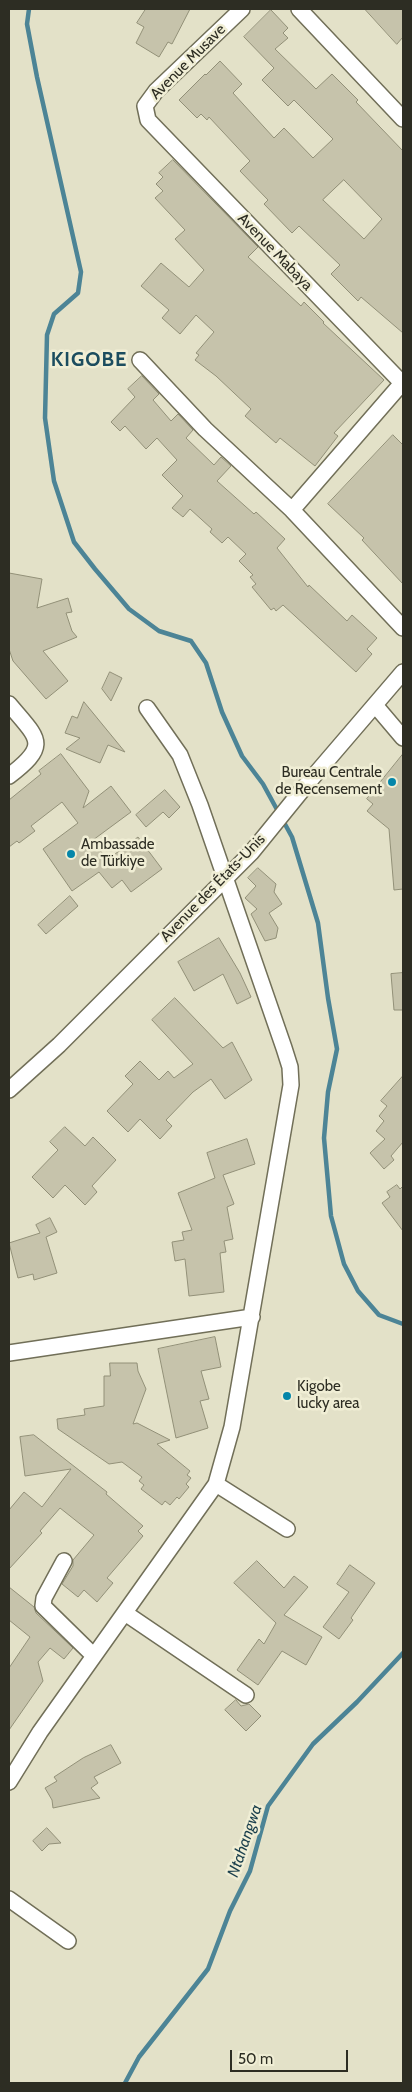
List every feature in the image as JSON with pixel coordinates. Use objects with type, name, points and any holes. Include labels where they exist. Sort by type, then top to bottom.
[{"type":"street","name":"Avenue Musave","points":[[148,120],[146,106],[156,91],[242,9]]},
{"type":"street","points":[[299,9],[403,119]]},
{"type":"street","name":"Avenue Mabaya","points":[[148,120],[403,383]]},
{"type":"street","points":[[140,360],[205,428],[292,510],[403,628]]},
{"type":"street","points":[[292,510],[403,383]]},
{"type":"street","name":"Avenue des États-Unis","points":[[9,1090],[59,1045],[251,852],[403,672]]},
{"type":"street","points":[[9,704],[35,736],[36,748],[31,757],[9,776]]},
{"type":"street","points":[[375,704],[403,738]]},
{"type":"street","points":[[9,1782],[40,1732],[216,1484],[232,1427],[291,1085],[290,1067],[180,755],[147,708]]},
{"type":"street","points":[[9,1353],[252,1317]]},
{"type":"street","points":[[216,1484],[287,1529]]},
{"type":"street","points":[[64,1561],[44,1598],[43,1606],[94,1656]]},
{"type":"street","points":[[125,1613],[246,1694]]},
{"type":"street","points":[[9,1899],[68,1941]]},
{"type":"building","points":[[146,9],[190,9],[172,44],[168,42],[159,57],[136,43],[144,27],[137,23]]},
{"type":"building","points":[[365,9],[403,9],[403,37],[397,44]]},
{"type":"building","points":[[271,10],[288,28],[283,33],[288,38],[275,49],[316,89],[332,74],[403,151],[403,333],[361,297],[358,301],[331,274],[340,265],[299,226],[292,233],[264,204],[268,200],[240,171],[250,161],[209,117],[207,120],[201,114],[197,118],[179,100],[220,61],[242,84],[233,93],[274,138],[284,128],[313,158],[333,139],[294,100],[288,106],[262,80],[274,68],[244,37]],"holes":[[[344,180],[382,219],[364,239],[323,200]]]},
{"type":"building","points":[[173,160],[258,247],[248,257],[301,306],[304,302],[323,323],[384,380],[334,433],[338,436],[315,466],[280,438],[276,443],[245,416],[251,409],[216,376],[195,360],[199,355],[196,353],[214,332],[196,315],[180,334],[162,318],[169,310],[141,286],[161,263],[189,287],[204,270],[175,239],[185,230],[155,198],[163,191],[156,184],[163,177],[159,173]]},
{"type":"building","points":[[142,376],[159,394],[153,400],[171,421],[178,414],[193,430],[186,438],[214,465],[221,457],[231,466],[217,481],[254,514],[256,512],[285,539],[277,548],[308,587],[309,585],[347,621],[352,615],[377,638],[367,649],[372,654],[356,672],[283,605],[276,611],[274,608],[271,610],[252,587],[256,584],[250,577],[253,575],[239,561],[246,554],[228,537],[222,543],[210,532],[212,529],[190,509],[183,517],[172,508],[183,496],[162,475],[177,460],[157,438],[146,449],[125,426],[120,431],[111,422],[135,397],[128,389]]},
{"type":"building","points":[[393,435],[403,445],[403,584],[362,540],[364,538],[328,504]]},
{"type":"building","points":[[9,573],[42,579],[37,608],[68,598],[72,612],[66,613],[72,631],[77,637],[43,651],[68,681],[46,699],[13,661],[9,649]]},
{"type":"building","points":[[110,672],[122,678],[111,701],[102,689]]},
{"type":"building","points":[[84,702],[125,752],[108,745],[100,763],[66,749],[80,738],[65,733],[72,716],[77,718]]},
{"type":"building","points":[[61,754],[89,791],[83,808],[111,786],[131,812],[93,840],[107,860],[138,837],[162,869],[131,892],[122,880],[112,888],[99,872],[72,891],[43,849],[78,823],[62,802],[31,826],[35,831],[19,843],[17,841],[9,847],[9,800],[41,774],[39,771]]},
{"type":"building","name":"Bureau Centrale de Recensement","points":[[403,754],[403,889],[394,890],[389,829],[367,811],[373,804],[367,799]]},
{"type":"building","points":[[165,790],[180,807],[169,818],[163,812],[146,827],[136,815]]},
{"type":"building","points":[[258,868],[276,884],[274,892],[282,904],[269,913],[278,928],[276,938],[265,941],[251,914],[257,909],[245,898],[256,886],[248,878]]},
{"type":"building","points":[[70,896],[78,906],[46,934],[38,925]]},
{"type":"building","points":[[219,938],[240,973],[251,997],[237,1004],[223,974],[194,991],[178,962]]},
{"type":"building","points":[[403,973],[403,1010],[394,1010],[391,974]]},
{"type":"building","points":[[175,998],[223,1048],[232,1042],[252,1080],[225,1099],[211,1079],[193,1092],[166,1120],[172,1126],[160,1139],[140,1119],[128,1132],[107,1111],[133,1084],[125,1076],[140,1061],[159,1080],[168,1071],[174,1078],[193,1064],[152,1020]]},
{"type":"building","points":[[403,1076],[403,1142],[391,1156],[394,1160],[384,1169],[370,1153],[385,1139],[376,1131],[384,1121],[379,1116],[387,1106],[381,1101]]},
{"type":"building","points":[[65,1127],[85,1146],[93,1137],[116,1160],[92,1186],[97,1192],[85,1205],[65,1185],[53,1198],[32,1177],[58,1150],[50,1142]]},
{"type":"building","points":[[247,1139],[255,1164],[223,1175],[234,1204],[227,1207],[233,1239],[224,1241],[226,1252],[220,1253],[224,1292],[189,1296],[185,1259],[175,1261],[172,1242],[184,1240],[182,1232],[192,1230],[178,1193],[215,1178],[207,1153]]},
{"type":"building","points":[[397,1185],[400,1189],[403,1186],[403,1231],[382,1203],[390,1197],[387,1192]]},
{"type":"building","points":[[50,1218],[57,1232],[46,1237],[57,1273],[34,1280],[33,1274],[18,1278],[9,1243],[40,1233],[36,1225]]},
{"type":"building","points":[[215,1337],[221,1367],[201,1371],[209,1399],[200,1401],[208,1428],[176,1438],[158,1349]]},
{"type":"building","points":[[110,1363],[137,1363],[138,1371],[146,1389],[133,1424],[137,1423],[170,1440],[157,1444],[190,1471],[187,1475],[191,1478],[186,1484],[189,1487],[179,1499],[177,1497],[170,1505],[165,1501],[162,1505],[141,1489],[144,1485],[139,1481],[142,1477],[122,1462],[109,1464],[58,1429],[57,1419],[85,1415],[84,1409],[104,1406],[104,1376],[110,1376]]},
{"type":"building","points":[[34,1435],[107,1492],[106,1494],[143,1526],[138,1531],[143,1536],[107,1578],[113,1583],[97,1602],[84,1590],[78,1597],[62,1584],[73,1566],[73,1560],[94,1535],[60,1508],[40,1531],[42,1533],[9,1569],[9,1510],[24,1492],[42,1507],[71,1469],[25,1476],[20,1437]]},
{"type":"building","points":[[257,1561],[284,1588],[294,1576],[308,1587],[284,1615],[322,1637],[306,1665],[282,1651],[258,1685],[237,1670],[259,1639],[264,1644],[276,1623],[234,1583]]},
{"type":"building","points":[[350,1565],[375,1583],[351,1618],[353,1620],[339,1639],[323,1627],[349,1592],[337,1584]]},
{"type":"building","points":[[9,1587],[34,1607],[36,1613],[73,1648],[64,1659],[50,1648],[38,1662],[43,1681],[9,1730],[9,1668],[30,1637],[9,1620]]},
{"type":"building","points":[[236,1700],[241,1706],[249,1704],[261,1716],[246,1731],[225,1710]]},
{"type":"building","points":[[111,1745],[121,1763],[94,1777],[98,1783],[91,1788],[100,1798],[53,1808],[52,1800],[45,1788],[57,1781],[54,1777],[83,1758]]},
{"type":"building","points":[[47,1828],[61,1843],[49,1844],[42,1851],[33,1841]]},
{"type":"waterway","points":[[29,9],[27,24],[37,77],[81,272],[78,293],[54,314],[47,335],[45,418],[54,481],[74,542],[95,569],[129,609],[159,631],[191,641],[206,663],[222,712],[242,756],[263,784],[292,837],[318,923],[337,1049],[328,1092],[324,1138],[331,1216],[344,1264],[358,1291],[379,1315],[403,1324]]},
{"type":"waterway","name":"Ntahangwa","points":[[125,2083],[139,2057],[208,1969],[230,1911],[250,1871],[268,1806],[313,1744],[357,1702],[403,1653]]},
{"type":"place","name":"Bureau Centrale de Recensement","points":[[392,782]]},
{"type":"place","name":"Ambassade de Türkiye","points":[[71,854]]},
{"type":"place","name":"Kigobe lucky area","points":[[287,1396]]},
{"type":"district","name":"KIGOBE","points":[[89,360]]}]
